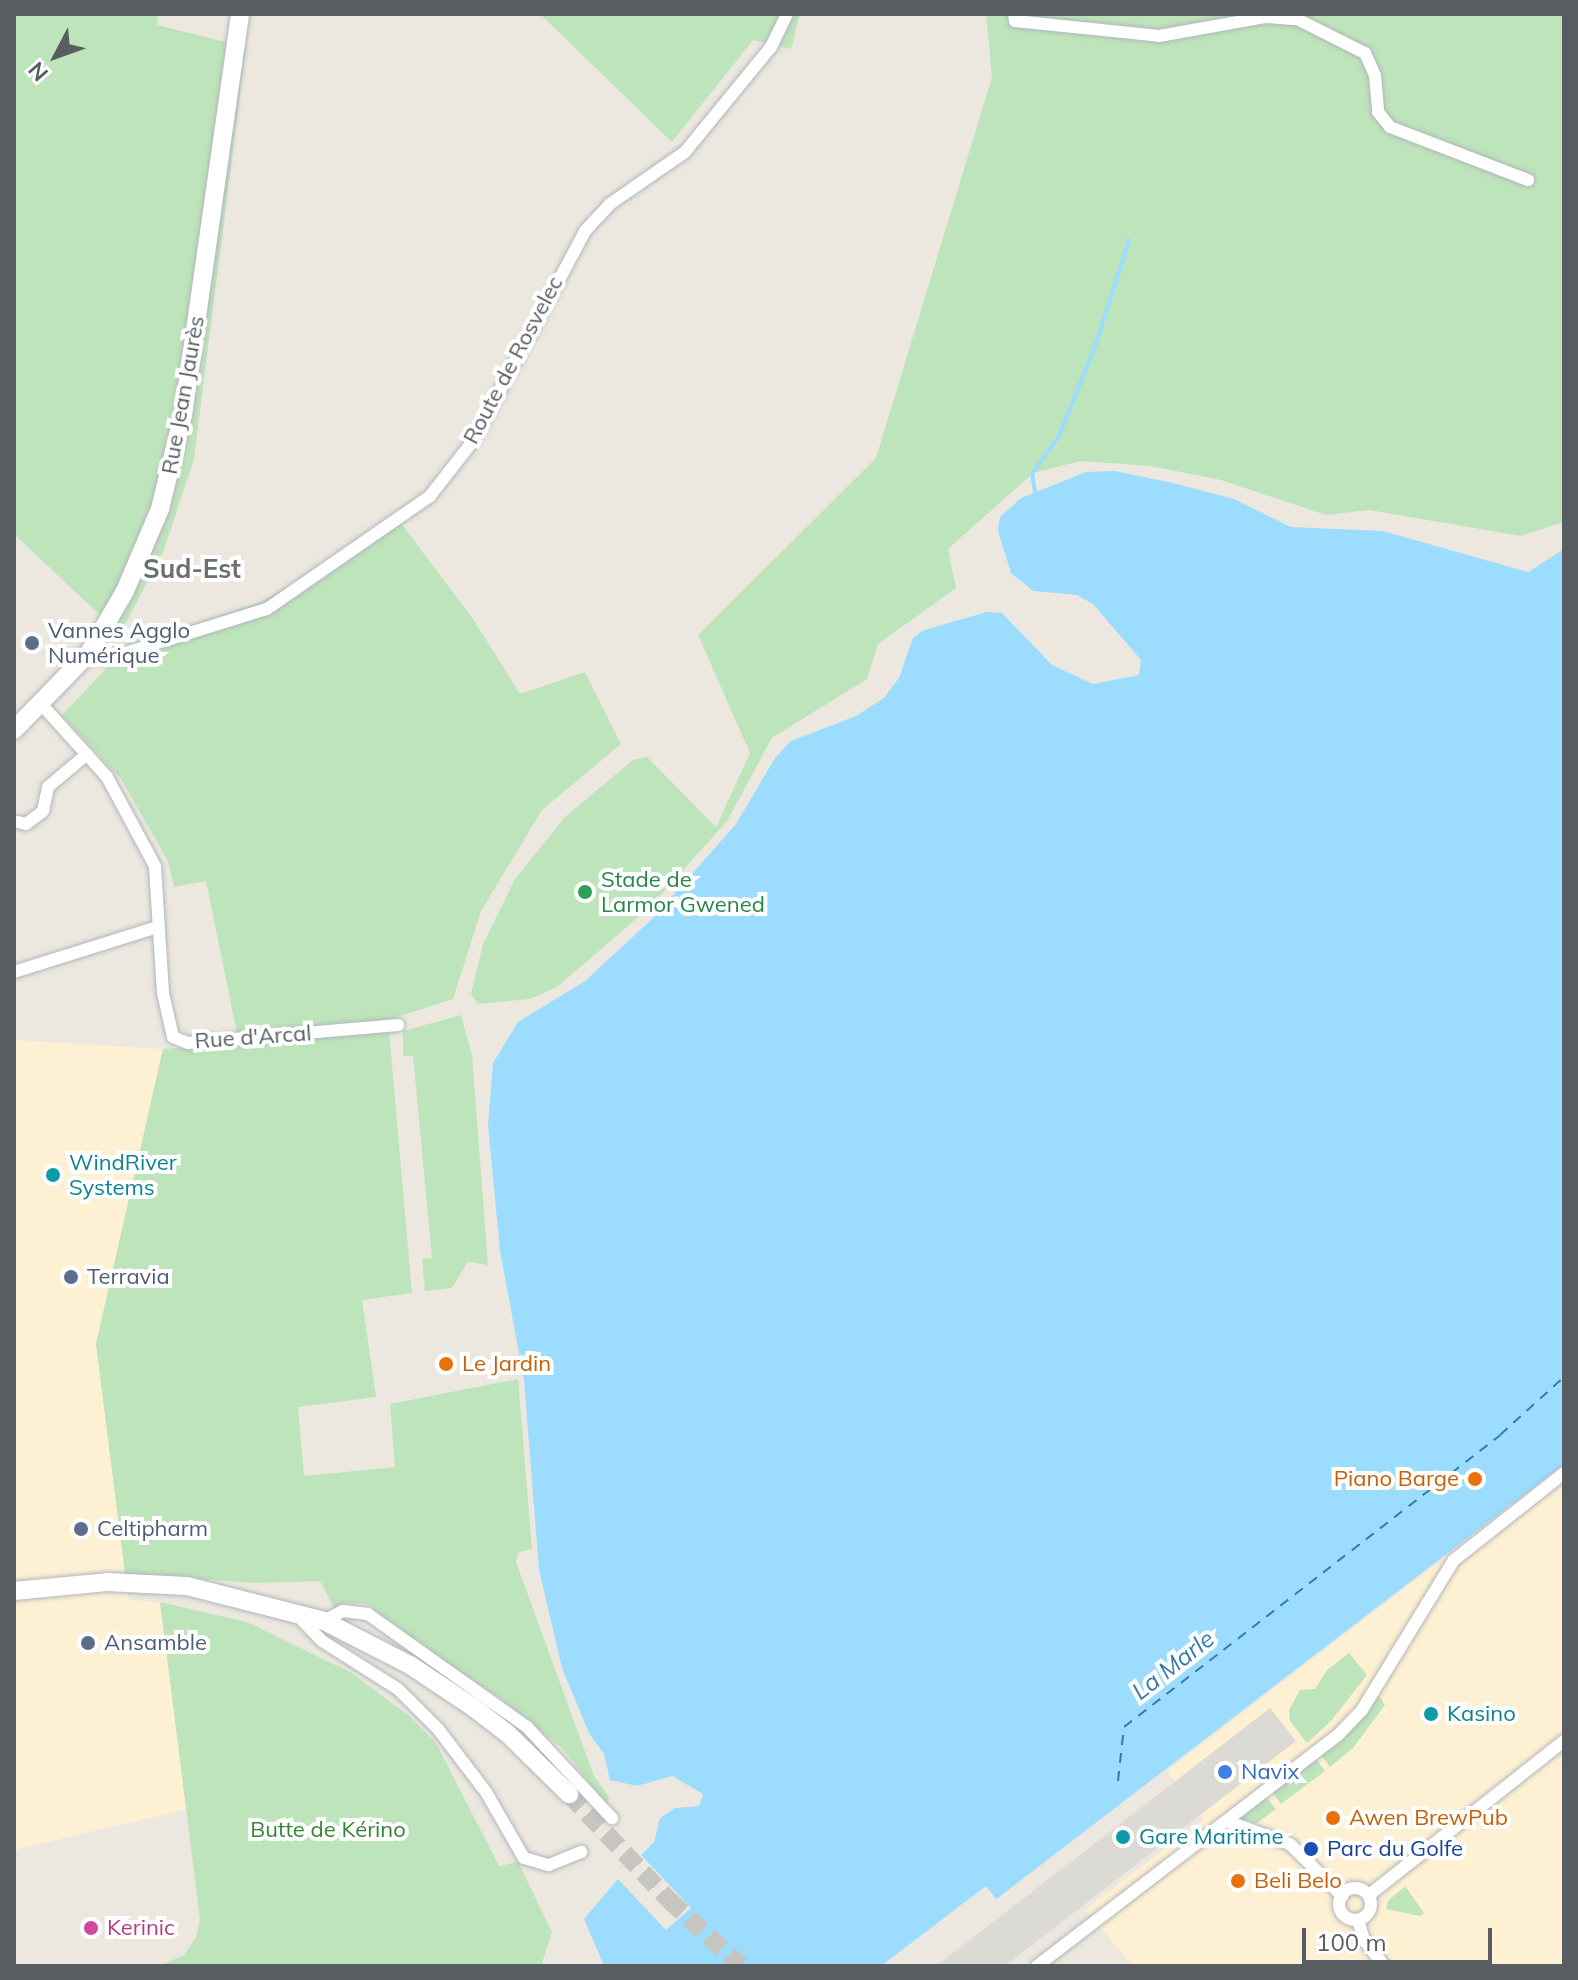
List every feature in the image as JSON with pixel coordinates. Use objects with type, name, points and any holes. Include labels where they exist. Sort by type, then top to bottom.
[{"type":"main road","name":"Rue Jean Jaurès","points":[[19,719],[42,705],[89,653],[143,553],[175,455],[240,14]]},
{"type":"main road","points":[[14,1591],[107,1582],[165,1584],[293,1611],[324,1621],[410,1665],[473,1707],[508,1734],[569,1794]]},
{"type":"street","name":"Route de Rosvelec","points":[[89,653],[106,659],[267,609],[430,496],[473,441],[585,231],[610,204],[685,152],[771,47],[787,14]]},
{"type":"street","points":[[1014,14],[1015,21],[1159,36],[1266,17],[1297,19],[1365,53],[1375,75],[1378,112],[1390,127],[1528,180]]},
{"type":"street","name":"Rue d'Arcal","points":[[42,705],[87,754],[118,795],[155,866],[166,1023],[181,1041],[398,1025]]},
{"type":"street","points":[[18,822],[26,824],[43,811],[48,787],[87,754]]},
{"type":"street","points":[[14,972],[158,927]]},
{"type":"street","points":[[1037,1966],[1320,1750],[1362,1710],[1434,1597],[1433,1587],[1477,1539],[1564,1473]]},
{"type":"street","points":[[324,1621],[354,1609],[368,1614],[527,1727],[612,1818]]},
{"type":"street","points":[[293,1611],[317,1638],[372,1670],[438,1729],[486,1792],[524,1858],[549,1865],[581,1852]]},
{"type":"street","points":[[1369,1895],[1564,1741]]},
{"type":"street","points":[[1226,1821],[1286,1841],[1342,1896],[1344,1915],[1358,1920]]},
{"type":"street","points":[[1342,1896],[1355,1888],[1369,1895]]},
{"type":"street","points":[[1358,1920],[1371,1907],[1369,1895]]},
{"type":"street","points":[[1358,1920],[1364,1940],[1384,1966]]},
{"type":"shaded area","points":[[14,1040],[163,1049],[96,1344],[129,1600],[160,1602],[188,1809],[14,1850]]},
{"type":"shaded area","points":[[1564,1466],[1564,1966],[1133,1966],[1085,1910],[1204,1819],[1167,1771]]},
{"type":"shaded area","points":[[1270,1708],[1296,1741],[1005,1966],[936,1966]]},
{"type":"green space","points":[[14,14],[158,14],[157,25],[246,47],[194,459],[164,550],[120,634],[14,534]]},
{"type":"green space","points":[[540,14],[800,14],[791,49],[753,40],[672,142]]},
{"type":"green space","points":[[986,14],[1564,14],[1564,522],[1521,536],[1369,510],[1326,515],[1221,480],[1150,466],[1081,461],[1033,473],[948,549],[956,588],[878,644],[867,679],[772,738],[727,821],[651,906],[557,987],[530,999],[478,1004],[471,994],[483,944],[515,879],[565,817],[633,760],[647,757],[716,827],[750,753],[698,635],[876,458],[992,77]]},
{"type":"green space","points":[[394,514],[473,619],[520,694],[585,672],[621,744],[542,810],[481,911],[453,999],[388,1020],[412,1293],[362,1300],[376,1397],[298,1407],[304,1476],[395,1467],[390,1404],[518,1379],[532,1549],[519,1552],[516,1562],[594,1776],[609,1797],[607,1805],[562,1748],[501,1699],[392,1627],[369,1604],[343,1603],[334,1608],[320,1581],[254,1583],[125,1574],[96,1344],[163,1049],[233,1045],[237,1033],[206,881],[174,887],[168,861],[121,779],[62,715],[129,645],[256,604],[309,576]]},
{"type":"green space","points":[[461,1015],[472,1055],[488,1265],[468,1262],[452,1288],[425,1291],[422,1259],[432,1258],[413,1056],[403,1056],[403,1031]]},
{"type":"green space","name":"Butte de Kérino","points":[[160,1602],[247,1622],[350,1672],[408,1715],[436,1743],[499,1866],[518,1862],[552,1932],[541,1966],[159,1966],[184,1955],[196,1937],[200,1919]]},
{"type":"green space","points":[[1349,1653],[1367,1675],[1331,1721],[1307,1743],[1290,1721],[1289,1710],[1300,1690],[1315,1689],[1327,1670]]},
{"type":"green space","points":[[1378,1695],[1385,1705],[1353,1748],[1330,1767],[1321,1755],[1339,1742]]},
{"type":"green space","points":[[1315,1758],[1325,1771],[1281,1804],[1271,1791]]},
{"type":"green space","points":[[1266,1797],[1276,1809],[1257,1823],[1237,1818]]},
{"type":"green space","points":[[1405,1886],[1424,1913],[1420,1916],[1386,1909],[1388,1901]]},
{"type":"water","name":"La Marle","points":[[1115,471],[1173,483],[1234,499],[1291,527],[1383,531],[1528,572],[1564,549],[1564,1464],[909,1966],[604,1966],[584,1919],[618,1879],[666,1930],[691,1908],[641,1855],[654,1842],[660,1818],[675,1808],[699,1806],[703,1794],[672,1776],[637,1786],[610,1780],[604,1754],[589,1733],[562,1668],[539,1570],[524,1380],[500,1251],[488,1125],[493,1063],[518,1022],[585,981],[651,920],[736,824],[775,758],[791,741],[856,716],[884,698],[899,678],[913,638],[924,630],[987,612],[1002,613],[1052,665],[1093,684],[1139,675],[1141,660],[1093,604],[1077,595],[1033,591],[1011,573],[998,531],[1000,517],[1021,498],[1086,472]]},
{"type":"pier","points":[[986,1886],[1000,1904],[916,1966],[881,1966]]},
{"type":"waterway","points":[[1035,492],[1032,474],[1059,436],[1096,344],[1129,240]]},
{"type":"ferry route","points":[[1118,1781],[1124,1727],[1500,1435],[1564,1377]]},
{"type":"tunnel","points":[[569,1794],[669,1900],[741,1966]]},
{"type":"place","name":"Vannes Agglo Numérique","points":[[32,643]]},
{"type":"place","name":"Stade de Larmor Gwened","points":[[585,892]]},
{"type":"place","name":"WindRiver Systems","points":[[53,1175]]},
{"type":"place","name":"Terravia","points":[[71,1277]]},
{"type":"place","name":"Le Jardin","points":[[446,1364]]},
{"type":"place","name":"Piano Barge","points":[[1475,1479]]},
{"type":"place","name":"Celtipharm","points":[[81,1529]]},
{"type":"place","name":"Ansamble","points":[[88,1643]]},
{"type":"place","name":"Kasino","points":[[1431,1714]]},
{"type":"place","name":"Navix","points":[[1225,1772]]},
{"type":"place","name":"Awen BrewPub","points":[[1333,1818]]},
{"type":"place","name":"Gare Maritime","points":[[1123,1837]]},
{"type":"place","name":"Parc du Golfe","points":[[1311,1849]]},
{"type":"place","name":"Beli Belo","points":[[1238,1881]]},
{"type":"place","name":"Kerinic","points":[[91,1928]]},
{"type":"district","name":"Sud-Est","points":[[192,569]]}]
